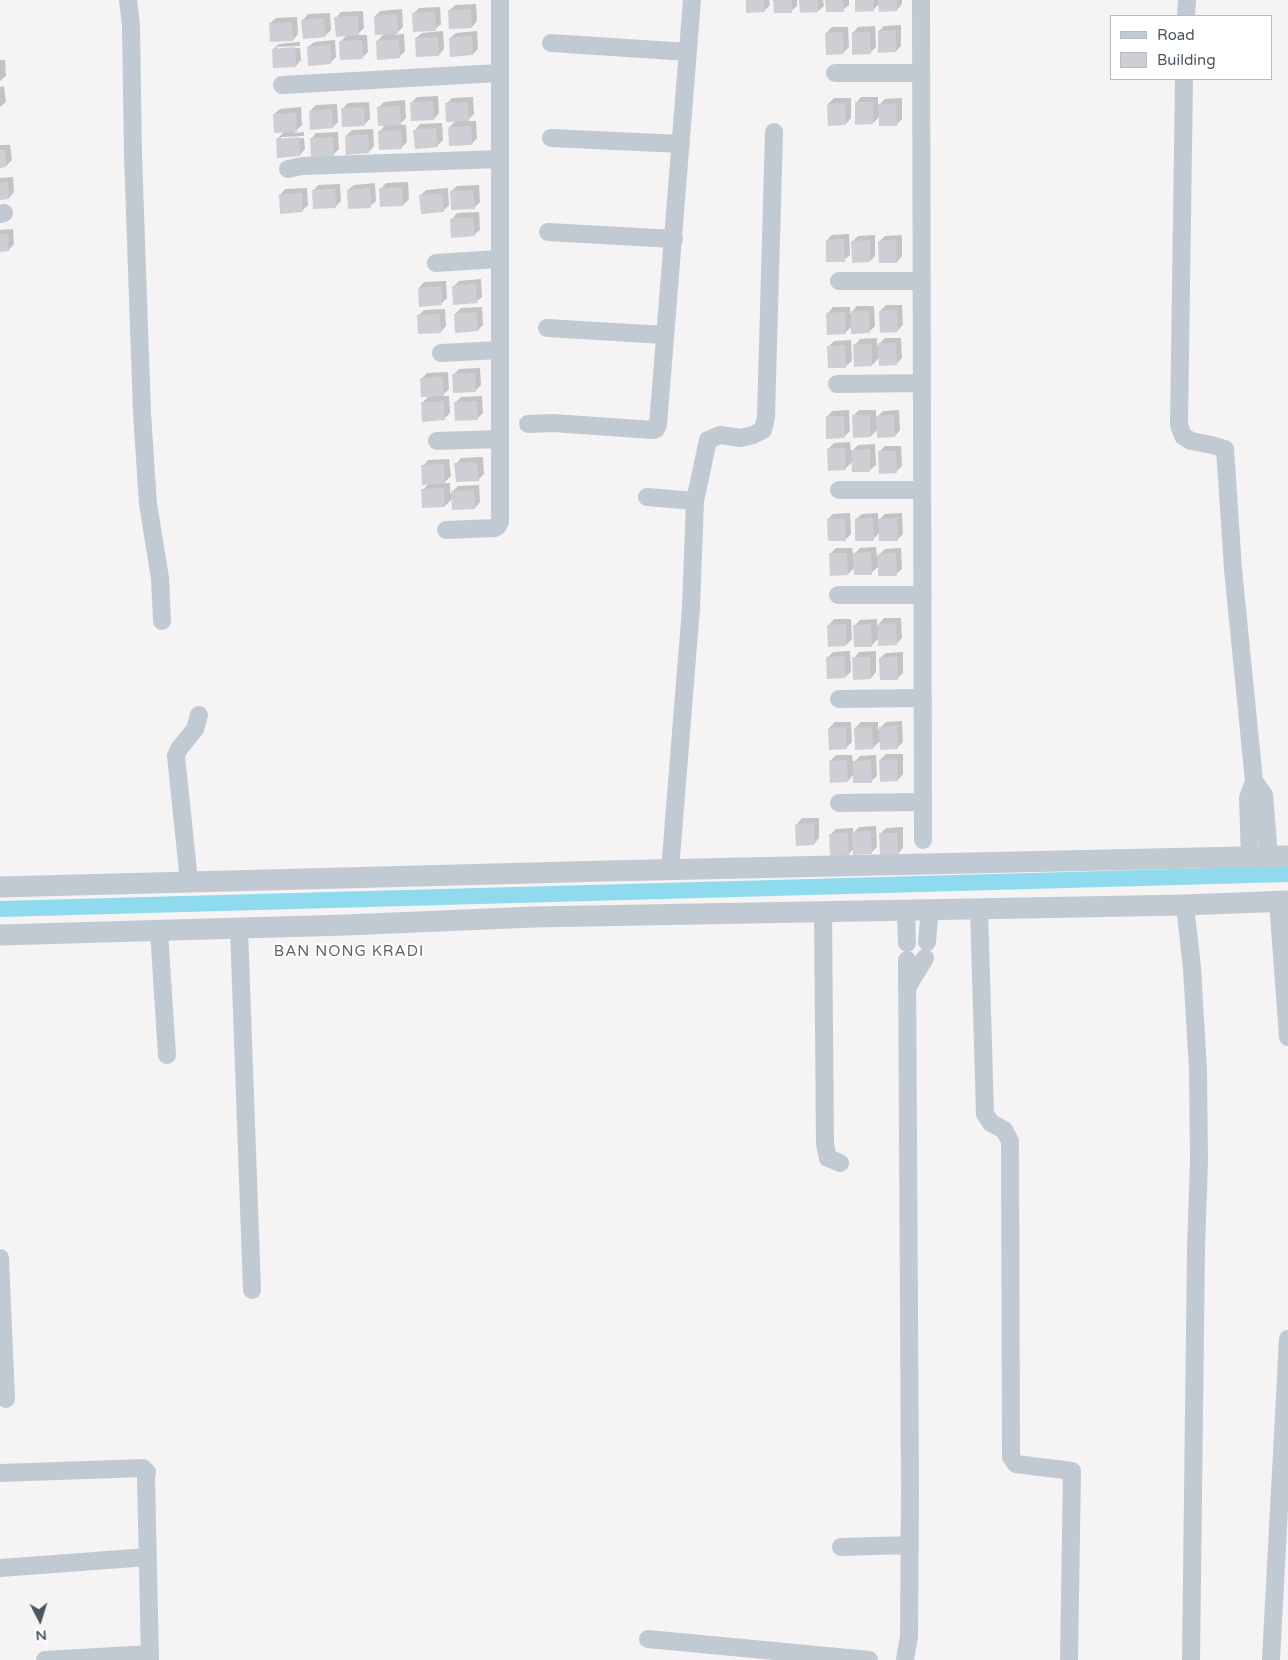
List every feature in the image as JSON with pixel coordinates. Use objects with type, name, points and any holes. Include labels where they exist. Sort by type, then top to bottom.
[{"type":"street","points":[[128,0],[131,25],[133,155],[142,413],[148,504],[160,578],[162,621]]},
{"type":"street","points":[[446,530],[498,526],[500,0]]},
{"type":"street","points":[[528,424],[652,430],[656,429],[658,425],[692,0]]},
{"type":"street","points":[[921,0],[923,840]]},
{"type":"street","points":[[1186,15],[1187,0]]},
{"type":"street","points":[[551,43],[688,52]]},
{"type":"street","points":[[834,73],[922,72]]},
{"type":"street","points":[[282,85],[499,74]]},
{"type":"street","points":[[0,887],[190,881],[1269,857],[1264,796],[1254,781],[1233,569],[1225,450],[1212,445],[1191,441],[1183,436],[1180,425],[1184,80]]},
{"type":"street","points":[[670,870],[691,608],[696,501],[708,440],[720,435],[742,438],[753,435],[763,430],[766,417],[774,132]]},
{"type":"street","points":[[551,138],[681,144]]},
{"type":"street","points":[[288,169],[302,166],[499,159]]},
{"type":"street","points":[[548,232],[674,239]]},
{"type":"street","points":[[436,264],[498,259]]},
{"type":"street","points":[[839,281],[922,281]]},
{"type":"street","points":[[547,328],[666,335]]},
{"type":"street","points":[[442,352],[499,350]]},
{"type":"street","points":[[837,384],[922,383]]},
{"type":"street","points":[[437,441],[499,439]]},
{"type":"street","points":[[839,490],[922,490]]},
{"type":"street","points":[[647,497],[696,501]]},
{"type":"street","points":[[838,595],[922,595]]},
{"type":"street","points":[[839,699],[923,698]]},
{"type":"street","points":[[190,881],[176,756],[195,728],[199,715]]},
{"type":"street","points":[[839,803],[922,802]]},
{"type":"street","points":[[0,935],[239,929],[534,917],[1185,905],[1283,901],[1288,1037]]},
{"type":"street","points":[[1185,905],[1192,968],[1197,1061],[1199,1161],[1196,1249],[1191,1660]]},
{"type":"street","points":[[980,908],[985,1114],[991,1123],[1004,1130],[1010,1141],[1010,1457],[1016,1464],[1072,1471],[1069,1660]]},
{"type":"street","points":[[908,986],[926,950],[930,909]]},
{"type":"street","points":[[906,910],[907,943]]},
{"type":"street","points":[[823,911],[825,1144],[828,1158],[840,1163]]},
{"type":"street","points":[[239,929],[252,1290]]},
{"type":"street","points":[[159,931],[167,1055]]},
{"type":"street","points":[[905,1660],[909,1636],[910,1545],[907,960]]},
{"type":"street","points":[[0,1258],[6,1399]]},
{"type":"street","points":[[1271,1660],[1288,1340]]},
{"type":"street","points":[[0,1473],[145,1469],[147,1472],[150,1657],[45,1660]]},
{"type":"street","points":[[841,1547],[910,1545]]},
{"type":"street","points":[[0,1568],[148,1557]]},
{"type":"street","points":[[648,1639],[869,1660]]},
{"type":"building","points":[[746,0],[764,0],[765,12],[746,13]]},
{"type":"building","points":[[773,0],[792,0],[792,13],[774,13]]},
{"type":"building","points":[[799,0],[818,0],[818,12],[800,13]]},
{"type":"building","points":[[825,0],[843,0],[844,12],[826,12]]},
{"type":"building","points":[[855,0],[873,0],[874,11],[855,12]]},
{"type":"building","points":[[878,0],[897,0],[897,11],[879,12]]},
{"type":"building","points":[[471,9],[472,28],[449,29],[448,10]]},
{"type":"building","points":[[435,12],[436,31],[413,32],[412,13]]},
{"type":"building","points":[[397,14],[398,34],[375,35],[374,16]]},
{"type":"building","points":[[358,16],[359,35],[336,37],[334,17]]},
{"type":"building","points":[[324,18],[326,37],[303,39],[301,20]]},
{"type":"building","points":[[292,22],[293,41],[270,42],[269,23]]},
{"type":"building","points":[[896,30],[896,52],[878,53],[878,31]]},
{"type":"building","points":[[843,32],[844,54],[826,55],[825,33]]},
{"type":"building","points":[[852,32],[870,32],[871,54],[852,55]]},
{"type":"building","points":[[472,36],[473,55],[450,57],[449,38]]},
{"type":"building","points":[[438,37],[439,56],[416,57],[415,38]]},
{"type":"building","points":[[399,39],[400,58],[377,60],[376,41]]},
{"type":"building","points":[[362,40],[363,59],[340,60],[339,41]]},
{"type":"building","points":[[330,45],[331,64],[308,66],[307,47]]},
{"type":"building","points":[[295,47],[296,67],[273,68],[272,49]]},
{"type":"building","points":[[433,101],[434,120],[411,121],[410,102]]},
{"type":"building","points":[[468,102],[469,121],[446,122],[445,103]]},
{"type":"building","points":[[855,102],[873,102],[873,124],[855,125]]},
{"type":"building","points":[[845,103],[846,125],[828,126],[827,104]]},
{"type":"building","points":[[896,103],[897,126],[879,126],[878,104]]},
{"type":"building","points":[[400,106],[401,125],[378,126],[377,107]]},
{"type":"building","points":[[364,107],[365,126],[342,127],[341,108]]},
{"type":"building","points":[[332,109],[333,128],[310,130],[309,111]]},
{"type":"building","points":[[296,113],[297,132],[274,133],[273,114]]},
{"type":"building","points":[[471,126],[472,145],[449,146],[448,127]]},
{"type":"building","points":[[436,128],[438,147],[415,149],[413,130]]},
{"type":"building","points":[[401,130],[402,149],[379,150],[378,131]]},
{"type":"building","points":[[368,134],[369,153],[346,155],[345,136]]},
{"type":"building","points":[[299,137],[300,156],[277,158],[276,139]]},
{"type":"building","points":[[333,137],[334,156],[311,157],[310,138]]},
{"type":"building","points":[[0,150],[5,150],[6,167],[0,168]]},
{"type":"building","points":[[8,182],[9,199],[0,200],[0,183]]},
{"type":"building","points":[[402,187],[403,206],[380,207],[379,188]]},
{"type":"building","points":[[370,188],[371,208],[348,209],[347,190]]},
{"type":"building","points":[[335,189],[336,208],[313,209],[312,190]]},
{"type":"building","points":[[473,190],[475,209],[451,210],[450,191]]},
{"type":"building","points":[[302,193],[303,212],[280,214],[279,194]]},
{"type":"building","points":[[442,193],[444,212],[421,214],[419,195]]},
{"type":"building","points":[[473,217],[475,236],[451,238],[450,219]]},
{"type":"building","points":[[0,234],[8,234],[9,251],[0,252]]},
{"type":"building","points":[[844,239],[845,262],[826,262],[826,240]]},
{"type":"building","points":[[870,240],[870,262],[852,263],[851,241]]},
{"type":"building","points":[[896,240],[897,263],[879,263],[878,241]]},
{"type":"building","points":[[476,284],[477,303],[453,305],[452,286]]},
{"type":"building","points":[[441,286],[442,305],[419,307],[418,288]]},
{"type":"building","points":[[897,310],[898,332],[880,333],[879,311]]},
{"type":"building","points":[[851,311],[869,311],[870,333],[851,334]]},
{"type":"building","points":[[477,312],[478,331],[455,333],[454,314]]},
{"type":"building","points":[[845,312],[846,334],[827,335],[826,313]]},
{"type":"building","points":[[440,314],[441,333],[418,334],[417,315]]},
{"type":"building","points":[[878,343],[896,343],[897,365],[879,366]]},
{"type":"building","points":[[853,344],[872,344],[872,366],[854,367]]},
{"type":"building","points":[[845,345],[846,368],[828,368],[827,346]]},
{"type":"building","points":[[475,373],[476,392],[453,393],[452,374]]},
{"type":"building","points":[[443,377],[444,396],[421,397],[420,378]]},
{"type":"building","points":[[444,401],[445,420],[422,422],[421,402]]},
{"type":"building","points":[[477,401],[478,420],[455,421],[454,402]]},
{"type":"building","points":[[852,415],[870,415],[871,437],[853,438]]},
{"type":"building","points":[[894,415],[895,437],[877,438],[876,416]]},
{"type":"building","points":[[826,416],[844,416],[845,438],[826,439]]},
{"type":"building","points":[[827,448],[845,448],[846,470],[828,471]]},
{"type":"building","points":[[870,449],[870,472],[852,472],[851,450]]},
{"type":"building","points":[[878,451],[896,451],[897,473],[879,474]]},
{"type":"building","points":[[477,462],[479,481],[456,482],[454,463]]},
{"type":"building","points":[[444,464],[445,483],[422,485],[421,465]]},
{"type":"building","points":[[444,488],[445,507],[422,508],[421,489]]},
{"type":"building","points":[[474,490],[475,509],[452,510],[451,491]]},
{"type":"building","points":[[845,518],[846,541],[828,541],[827,519]]},
{"type":"building","points":[[873,518],[874,541],[855,541],[855,519]]},
{"type":"building","points":[[897,518],[898,541],[879,541],[878,519]]},
{"type":"building","points":[[871,552],[872,575],[854,575],[853,553]]},
{"type":"building","points":[[829,553],[847,553],[848,575],[830,576]]},
{"type":"building","points":[[896,553],[897,576],[878,576],[878,554]]},
{"type":"building","points":[[896,623],[897,645],[878,646],[878,624]]},
{"type":"building","points":[[846,624],[846,646],[828,647],[827,625]]},
{"type":"building","points":[[871,624],[872,647],[854,647],[853,625]]},
{"type":"building","points":[[845,656],[845,678],[827,679],[826,657]]},
{"type":"building","points":[[852,657],[870,657],[871,679],[853,680]]},
{"type":"building","points":[[897,657],[898,680],[880,680],[879,658]]},
{"type":"building","points":[[897,726],[898,749],[880,750],[879,727]]},
{"type":"building","points":[[846,727],[847,749],[829,750],[828,728]]},
{"type":"building","points":[[872,727],[873,749],[855,750],[854,728]]},
{"type":"building","points":[[897,759],[898,781],[880,782],[879,760]]},
{"type":"building","points":[[847,760],[848,782],[830,783],[829,761]]},
{"type":"building","points":[[871,760],[872,783],[853,783],[853,761]]},
{"type":"building","points":[[814,823],[814,845],[796,846],[795,824]]},
{"type":"building","points":[[871,831],[872,854],[853,855],[852,832]]},
{"type":"building","points":[[848,833],[849,856],[830,856],[829,834]]},
{"type":"building","points":[[879,833],[897,833],[898,855],[880,856]]},
{"type":"waterway","points":[[0,909],[1288,874]]},
{"type":"district","name":"BAN NONG KRADI","points":[[349,952]]}]
